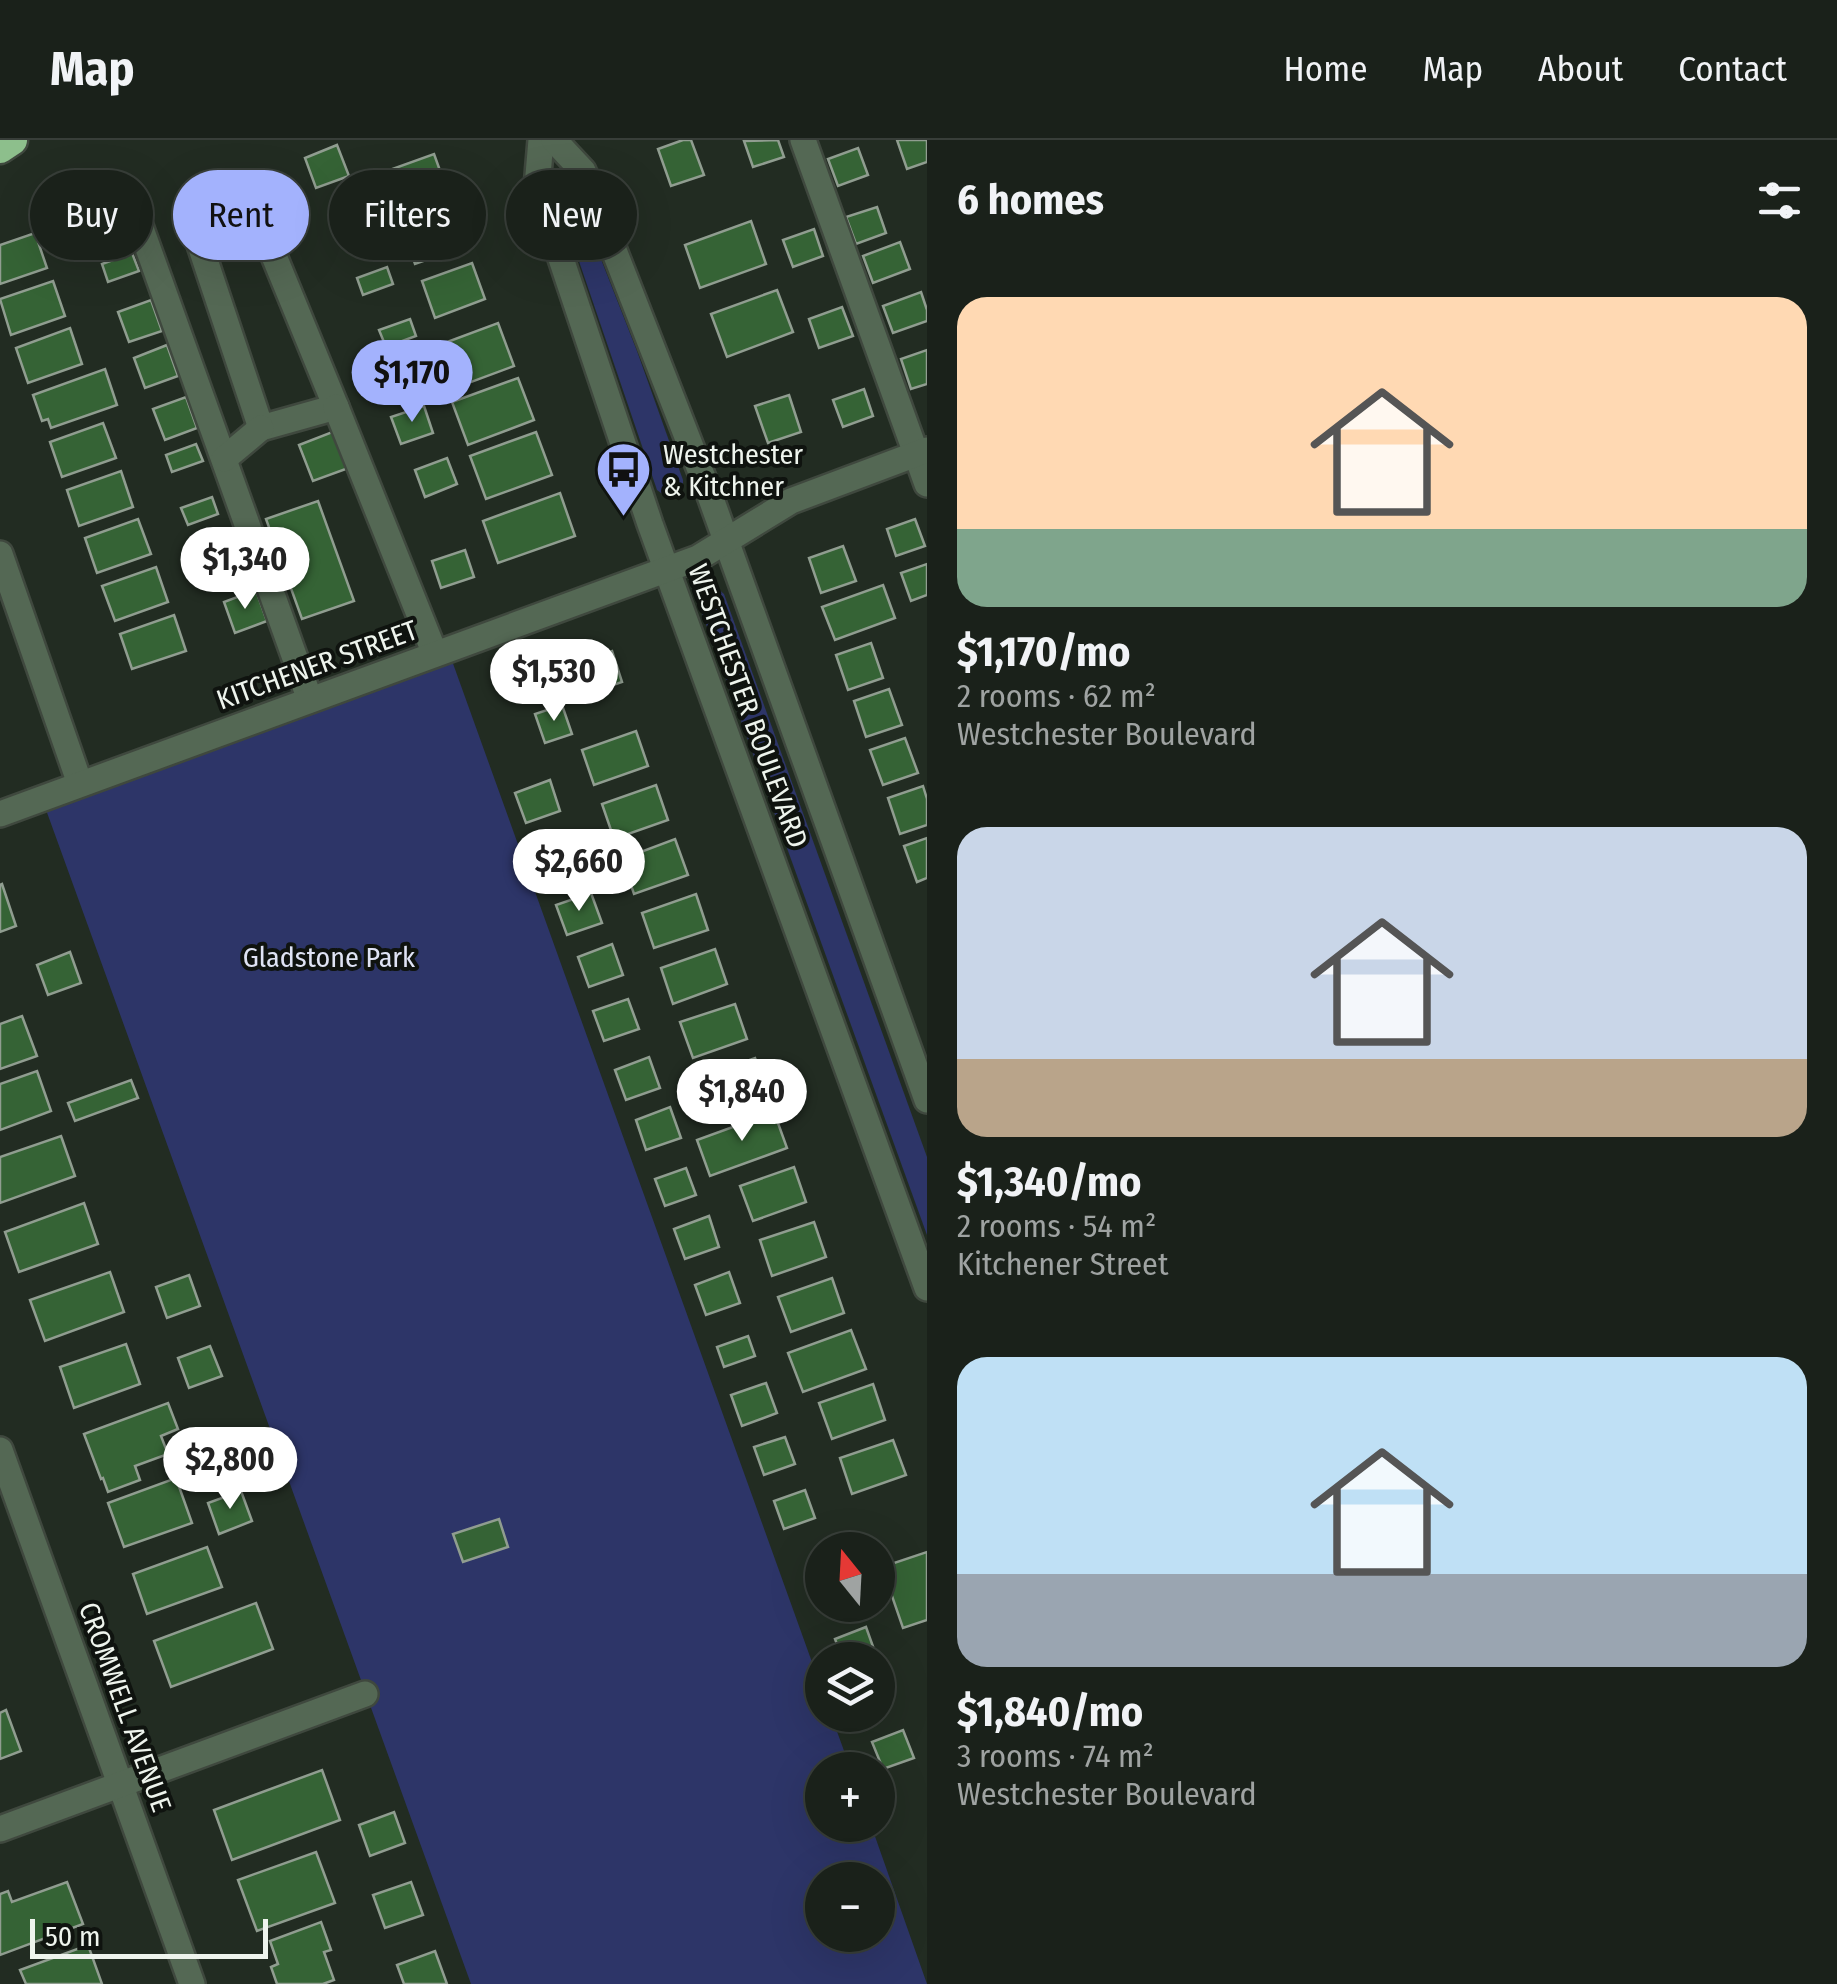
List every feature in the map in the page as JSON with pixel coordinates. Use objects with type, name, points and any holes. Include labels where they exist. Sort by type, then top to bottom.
[{"type":"highway","points":[[0,148],[12,140]]},
{"type":"street","name":"WESTCHESTER BOULEVARD","points":[[542,140],[537,187],[667,570],[927,1288]]},
{"type":"street","name":"WESTCHESTER BOULEVARD","points":[[554,140],[583,171],[726,541],[927,1100]]},
{"type":"street","points":[[804,140],[922,452],[927,484]]},
{"type":"street","points":[[262,428],[196,232],[201,224],[245,212],[254,212],[258,217],[436,654]]},
{"type":"street","points":[[152,260],[310,700]]},
{"type":"street","points":[[224,459],[262,428],[336,407]]},
{"type":"street","name":"KITCHENER STREET","points":[[0,814],[698,558],[791,501],[922,452]]},
{"type":"street","points":[[0,554],[80,784]]},
{"type":"street","name":"CROMWELL AVENUE","points":[[0,1450],[192,1984]]},
{"type":"street","points":[[0,1828],[365,1694]]},
{"type":"green space","points":[[579,260],[601,260],[683,480],[683,489],[675,495],[665,496],[657,490]]},
{"type":"green space","points":[[707,588],[717,588],[724,594],[927,1157],[927,1235],[698,602]]},
{"type":"green space","name":"Gladstone Park","points":[[451,658],[805,1643],[805,1732],[837,1732],[844,1752],[805,1752],[805,1842],[877,1842],[884,1862],[805,1862],[805,1952],[895,1952],[895,1893],[927,1984],[471,1984],[45,807]]},
{"type":"building","points":[[691,140],[704,175],[671,186],[658,149]]},
{"type":"building","points":[[778,140],[784,157],[753,167],[744,141]]},
{"type":"building","points":[[897,140],[927,140],[927,162],[907,169]]},
{"type":"building","points":[[337,145],[347,170],[329,170],[329,183],[316,188],[305,158]]},
{"type":"building","points":[[858,148],[868,175],[838,186],[828,159]]},
{"type":"building","points":[[434,154],[440,170],[390,170]]},
{"type":"building","points":[[877,207],[886,233],[856,244],[846,217]]},
{"type":"building","points":[[751,221],[766,264],[700,288],[685,245]]},
{"type":"building","points":[[814,229],[823,256],[793,267],[783,240]]},
{"type":"building","points":[[30,235],[30,260],[44,260],[47,268],[0,284],[0,245]]},
{"type":"building","points":[[900,242],[910,269],[873,283],[863,256]]},
{"type":"building","points":[[135,260],[139,271],[108,282],[102,264]]},
{"type":"building","points":[[472,263],[485,299],[435,318],[422,281]]},
{"type":"building","points":[[387,267],[393,284],[363,295],[357,278]]},
{"type":"building","points":[[53,281],[65,316],[11,335],[0,299]]},
{"type":"building","points":[[777,290],[793,332],[727,357],[711,314]]},
{"type":"building","points":[[921,292],[927,321],[893,333],[883,306]]},
{"type":"building","points":[[151,300],[162,331],[129,342],[118,312]]},
{"type":"building","points":[[842,307],[853,336],[819,348],[809,319]]},
{"type":"building","points":[[410,319],[416,336],[386,347],[379,330]]},
{"type":"building","points":[[498,323],[514,366],[447,391],[431,348]]},
{"type":"building","points":[[70,328],[82,364],[28,383],[16,348]]},
{"type":"building","points":[[167,345],[178,376],[145,388],[134,358]]},
{"type":"building","points":[[404,350],[415,376],[382,389],[372,362]]},
{"type":"building","points":[[927,350],[927,384],[911,389],[901,359]]},
{"type":"building","points":[[105,369],[117,405],[51,428],[48,419],[42,421],[33,395]]},
{"type":"building","points":[[518,378],[534,420],[468,445],[452,402]]},
{"type":"building","points":[[864,389],[873,416],[843,427],[833,400]]},
{"type":"building","points":[[789,395],[801,432],[768,443],[755,406]]},
{"type":"building","points":[[186,397],[197,428],[165,440],[153,409]]},
{"type":"building","points":[[424,406],[433,433],[401,444],[391,417]]},
{"type":"building","points":[[103,423],[116,458],[62,477],[50,442]]},
{"type":"building","points":[[340,429],[354,466],[313,481],[299,445]]},
{"type":"building","points":[[536,432],[552,475],[486,499],[470,456]]},
{"type":"building","points":[[196,444],[203,461],[172,472],[166,455]]},
{"type":"building","points":[[447,458],[457,484],[425,497],[415,470]]},
{"type":"building","points":[[121,471],[133,507],[79,526],[67,490]]},
{"type":"building","points":[[560,493],[575,536],[498,563],[483,521]]},
{"type":"building","points":[[212,497],[218,514],[188,525],[181,508]]},
{"type":"building","points":[[318,501],[354,601],[302,619],[266,519]]},
{"type":"building","points":[[138,519],[151,554],[97,573],[85,538]]},
{"type":"building","points":[[915,519],[925,546],[896,556],[887,529]]},
{"type":"building","points":[[237,537],[248,568],[216,579],[205,549]]},
{"type":"building","points":[[843,546],[856,581],[821,593],[809,558]]},
{"type":"building","points":[[465,550],[474,577],[441,588],[432,561]]},
{"type":"building","points":[[927,564],[927,595],[911,601],[901,573]]},
{"type":"building","points":[[156,567],[168,602],[115,621],[102,586]]},
{"type":"building","points":[[883,585],[895,618],[835,640],[822,607]]},
{"type":"building","points":[[256,590],[267,621],[235,633],[224,602]]},
{"type":"building","points":[[174,615],[186,651],[132,669],[120,634]]},
{"type":"building","points":[[871,643],[883,678],[848,690],[836,655]]},
{"type":"building","points":[[612,651],[622,682],[587,694],[577,663]]},
{"type":"building","points":[[889,689],[902,725],[866,737],[854,701]]},
{"type":"building","points":[[562,705],[572,734],[545,743],[535,714]]},
{"type":"building","points":[[636,731],[648,766],[594,785],[582,750]]},
{"type":"building","points":[[905,738],[918,773],[883,785],[870,750]]},
{"type":"building","points":[[550,780],[560,811],[526,823],[515,793]]},
{"type":"building","points":[[656,785],[668,820],[614,839],[602,804]]},
{"type":"building","points":[[923,786],[927,825],[900,834],[888,798]]},
{"type":"building","points":[[927,838],[927,878],[917,882],[904,846]]},
{"type":"building","points":[[675,839],[688,875],[634,894],[622,859]]},
{"type":"building","points":[[572,845],[580,867],[548,877],[541,856]]},
{"type":"building","points":[[0,885],[16,926],[0,932]]},
{"type":"building","points":[[591,893],[602,923],[567,935],[556,905]]},
{"type":"building","points":[[696,894],[708,930],[654,948],[642,913]]},
{"type":"building","points":[[612,944],[623,975],[589,987],[578,957]]},
{"type":"building","points":[[715,949],[727,984],[673,1004],[661,968]]},
{"type":"building","points":[[70,952],[81,983],[48,995],[37,965]]},
{"type":"building","points":[[628,999],[639,1029],[604,1041],[593,1011]]},
{"type":"building","points":[[735,1004],[747,1039],[693,1058],[680,1022]]},
{"type":"building","points":[[22,1016],[37,1056],[0,1069],[0,1024]]},
{"type":"building","points":[[649,1057],[660,1088],[626,1100],[615,1070]]},
{"type":"building","points":[[755,1058],[768,1093],[714,1113],[701,1077]]},
{"type":"building","points":[[37,1071],[51,1111],[0,1130],[0,1084]]},
{"type":"building","points":[[131,1080],[138,1098],[75,1121],[68,1103]]},
{"type":"building","points":[[670,1107],[681,1138],[646,1150],[636,1120]]},
{"type":"building","points":[[774,1112],[787,1148],[710,1176],[697,1140]]},
{"type":"building","points":[[61,1136],[75,1176],[0,1203],[0,1157]]},
{"type":"building","points":[[794,1167],[806,1202],[753,1221],[740,1186]]},
{"type":"building","points":[[686,1168],[696,1195],[665,1206],[655,1179]]},
{"type":"building","points":[[84,1203],[98,1244],[19,1272],[5,1232]]},
{"type":"building","points":[[709,1216],[719,1247],[685,1259],[674,1229]]},
{"type":"building","points":[[814,1222],[826,1257],[772,1276],[760,1240]]},
{"type":"building","points":[[110,1272],[124,1312],[45,1341],[30,1300]]},
{"type":"building","points":[[729,1272],[740,1303],[706,1315],[695,1285]]},
{"type":"building","points":[[189,1275],[200,1306],[167,1318],[156,1287]]},
{"type":"building","points":[[832,1278],[844,1313],[791,1332],[778,1297]]},
{"type":"building","points":[[851,1330],[866,1369],[803,1392],[788,1353]]},
{"type":"building","points":[[748,1336],[755,1356],[724,1367],[717,1347]]},
{"type":"building","points":[[126,1344],[140,1384],[74,1408],[60,1367]]},
{"type":"building","points":[[210,1346],[222,1376],[189,1388],[178,1358]]},
{"type":"building","points":[[766,1383],[777,1413],[742,1426],[731,1395]]},
{"type":"building","points":[[873,1384],[885,1420],[832,1439],[819,1403]]},
{"type":"building","points":[[168,1403],[178,1429],[161,1436],[168,1454],[135,1466],[140,1480],[108,1492],[84,1434]]},
{"type":"building","points":[[785,1437],[795,1464],[764,1475],[754,1447]]},
{"type":"building","points":[[893,1440],[906,1475],[852,1494],[840,1458]]},
{"type":"building","points":[[176,1478],[192,1523],[124,1547],[108,1503]]},
{"type":"building","points":[[805,1490],[815,1518],[784,1529],[774,1501]]},
{"type":"building","points":[[241,1491],[252,1521],[219,1534],[208,1503]]},
{"type":"building","points":[[499,1519],[508,1547],[463,1562],[453,1534]]},
{"type":"building","points":[[207,1547],[222,1587],[147,1614],[133,1574]]},
{"type":"building","points":[[927,1552],[927,1620],[903,1628],[895,1605],[895,1563]]},
{"type":"building","points":[[256,1603],[273,1649],[171,1687],[154,1641]]},
{"type":"building","points":[[866,1627],[871,1642],[836,1642],[835,1639]]},
{"type":"building","points":[[6,1710],[21,1751],[0,1759],[0,1713]]},
{"type":"building","points":[[903,1730],[914,1758],[895,1765],[895,1752],[876,1752],[872,1742]]},
{"type":"building","points":[[322,1770],[340,1820],[232,1860],[214,1810]]},
{"type":"building","points":[[394,1812],[405,1843],[370,1856],[359,1825]]},
{"type":"building","points":[[316,1852],[335,1903],[257,1931],[238,1880]]},
{"type":"building","points":[[67,1882],[83,1924],[0,1955],[0,1894],[8,1891],[12,1902]]},
{"type":"building","points":[[411,1882],[423,1915],[385,1928],[373,1895]]},
{"type":"building","points":[[321,1922],[331,1950],[324,1952],[334,1980],[323,1984],[277,1984],[271,1967],[278,1964],[270,1941]]},
{"type":"building","points":[[88,1945],[102,1984],[26,1984],[20,1970]]},
{"type":"building","points":[[435,1951],[447,1984],[404,1984],[397,1965]]},
{"type":"place","name":"Westchester & Kitchner","points":[[624,519]]}]
